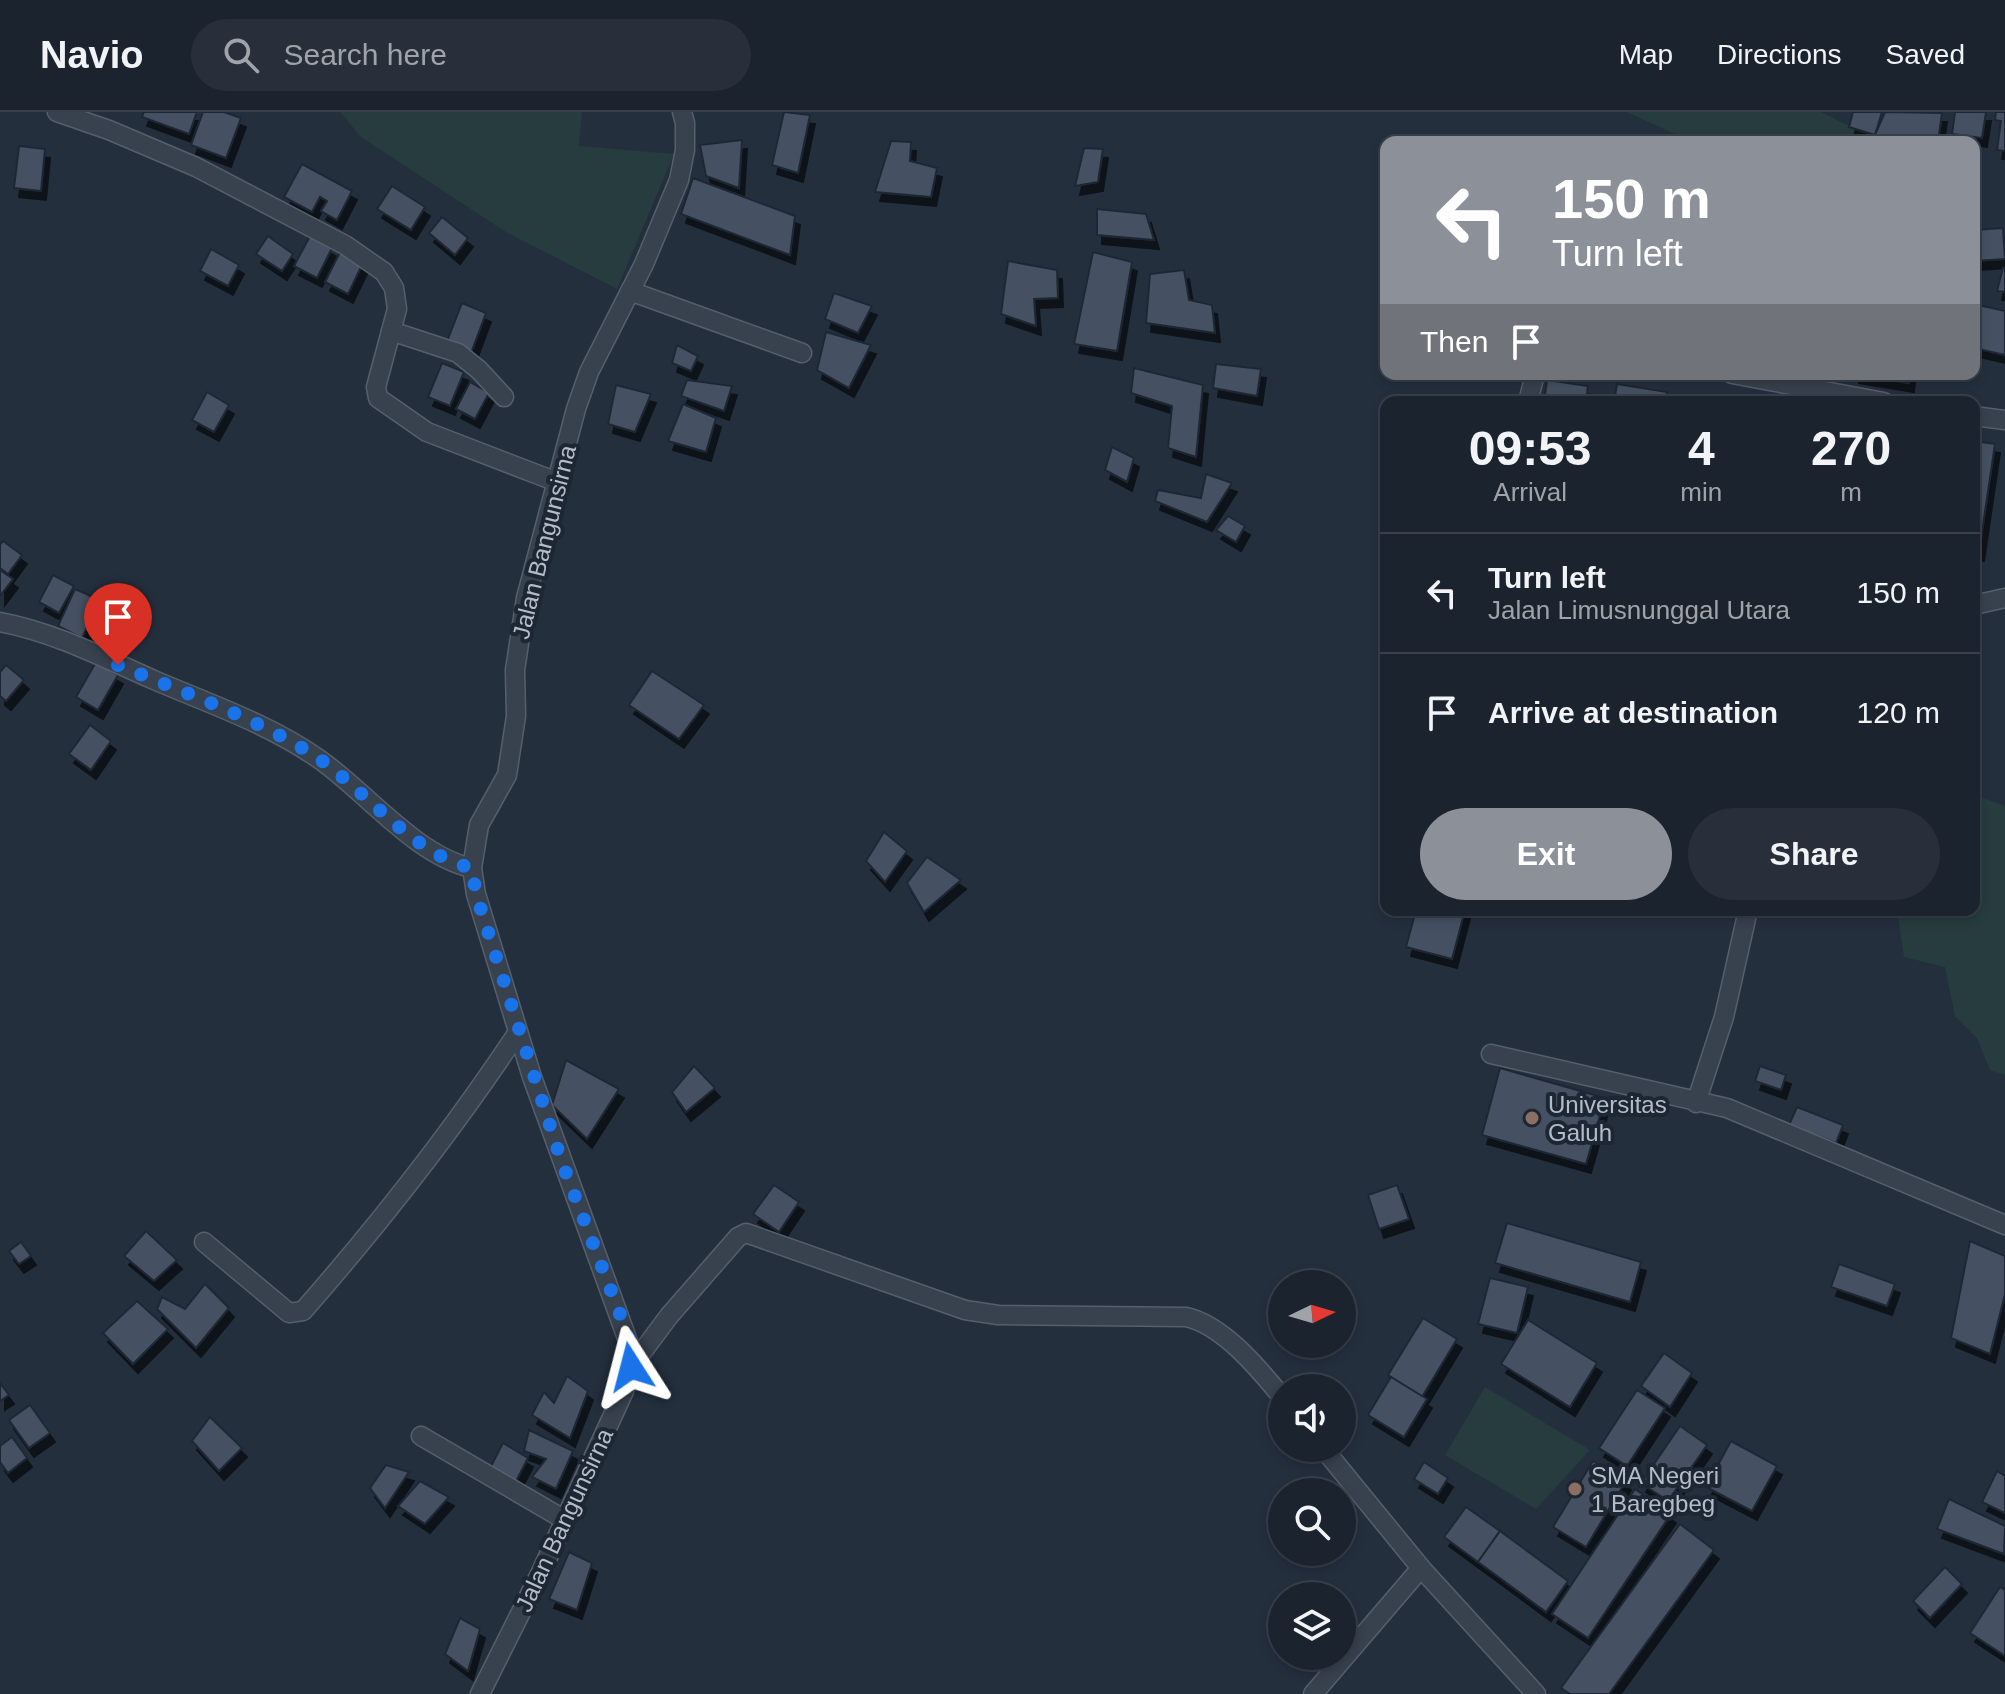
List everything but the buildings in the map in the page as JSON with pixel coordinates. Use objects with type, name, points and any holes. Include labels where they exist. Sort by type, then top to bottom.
[{"type":"street","points":[[57,112],[196,167],[345,245],[384,272],[397,303],[376,387],[381,401],[427,432],[557,482]]},
{"type":"street","name":"Jalan Bangunsirna","points":[[480,1694],[624,1391],[632,1352],[566,1174],[518,1032],[476,894],[472,868],[479,825],[507,775],[516,716],[515,670],[522,624],[576,409],[589,372],[630,291],[679,180],[685,150],[682,112]]},
{"type":"street","points":[[630,291],[802,353]]},
{"type":"street","points":[[391,331],[458,353],[504,397]]},
{"type":"street","points":[[1765,380],[1851,396]]},
{"type":"street","points":[[1980,417],[2005,420]]},
{"type":"street","points":[[1980,604],[2005,598]]},
{"type":"street","points":[[0,622],[26,627],[66,642],[275,732],[321,760],[380,812],[449,861],[472,868]]},
{"type":"street","points":[[1696,1103],[1724,1017],[1747,916]]},
{"type":"street","points":[[204,1242],[289,1313],[303,1311],[369,1235],[457,1122],[518,1032]]},
{"type":"street","points":[[1491,1054],[1746,1114],[2005,1225]]},
{"type":"street","points":[[631,1367],[669,1316],[738,1237],[746,1233],[973,1311],[998,1315],[1186,1317],[1197,1320],[1247,1357],[1268,1380]]},
{"type":"street","points":[[421,1436],[565,1520]]},
{"type":"street","points":[[1334,1462],[1421,1568],[1536,1694]]},
{"type":"street","points":[[1313,1694],[1421,1568]]},
{"type":"green space","points":[[340,112],[582,112],[579,146],[674,154],[617,289],[506,232],[361,137]]},
{"type":"green space","points":[[1627,112],[1821,112],[1869,136],[1679,136]]},
{"type":"green space","points":[[1980,797],[2005,806],[2005,1075],[1990,1070],[1977,1038],[1955,1016],[1945,967],[1904,957],[1898,916],[1980,916]]},
{"type":"green space","points":[[1485,1387],[1590,1450],[1536,1509],[1445,1455]]},
{"type":"place","name":"Universitas Galuh","points":[[1532,1118]]},
{"type":"place","name":"SMA Negeri 1 Baregbeg","points":[[1575,1489]]},
{"type":"route","points":[[118,665],[275,732],[321,760],[380,812],[449,861],[472,868],[476,894],[532,1077],[628,1335],[631,1367]]}]
